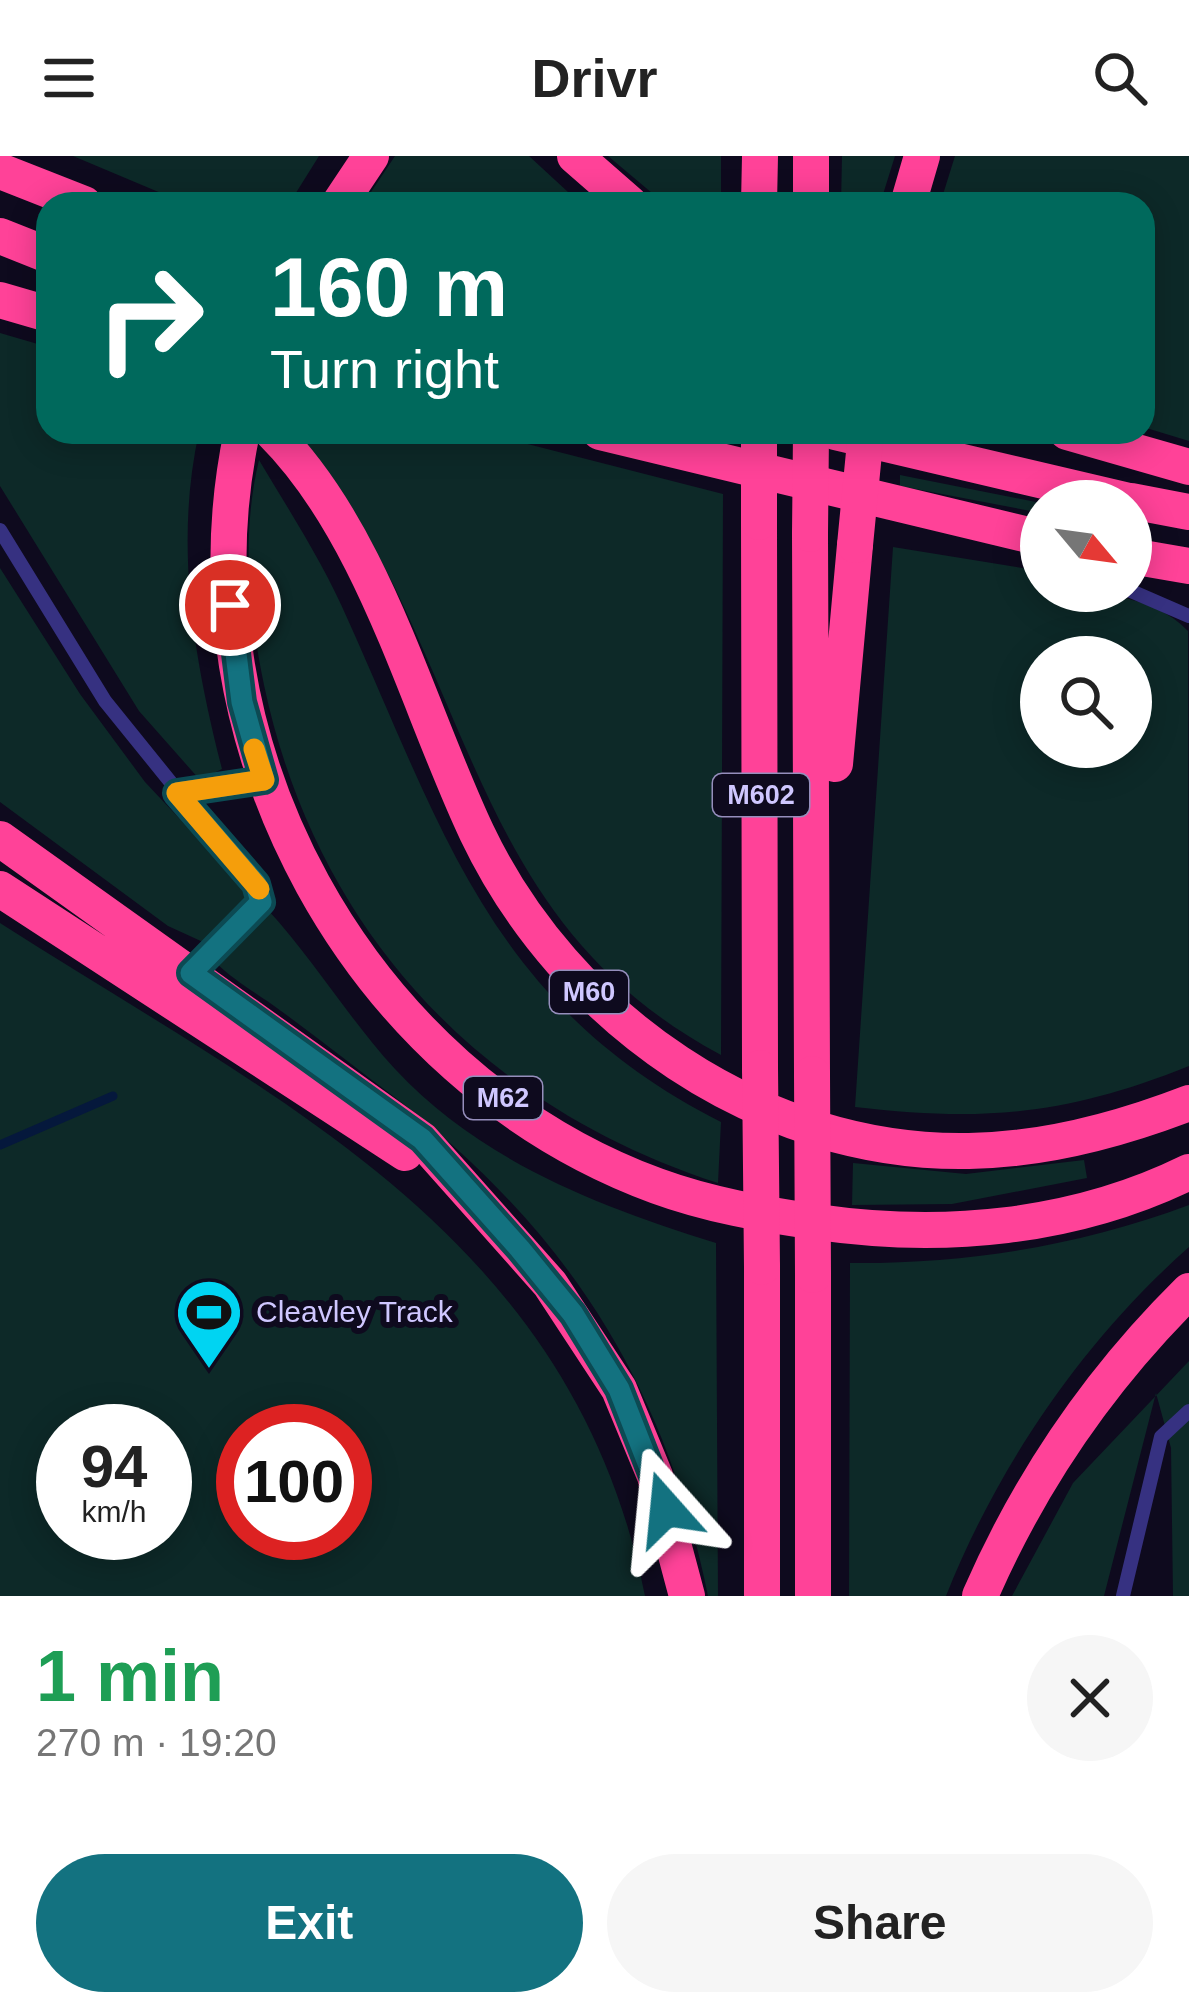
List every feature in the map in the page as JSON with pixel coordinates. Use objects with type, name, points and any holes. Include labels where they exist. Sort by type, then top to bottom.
[{"type":"highway","points":[[347,192],[371,156]]},
{"type":"highway","points":[[575,156],[616,192]]},
{"type":"highway","points":[[760,156],[760,192]]},
{"type":"highway","points":[[812,156],[812,192]]},
{"type":"highway","points":[[912,192],[922,156]]},
{"type":"highway","points":[[0,171],[53,192]]},
{"type":"highway","points":[[0,236],[36,250]]},
{"type":"highway","points":[[0,301],[36,311]]},
{"type":"highway","name":"M60","points":[[282,444],[316,484],[362,566],[501,879],[566,968],[664,1056],[736,1096],[795,1118],[928,1149],[1010,1149],[1063,1141],[1189,1103]]},
{"type":"highway","points":[[649,444],[1020,535]]},
{"type":"highway","name":"M602","points":[[759,444],[762,1596]]},
{"type":"highway","name":"M602","points":[[811,444],[813,1596]]},
{"type":"highway","name":"M602","points":[[813,1000],[865,444]]},
{"type":"highway","points":[[886,444],[1040,480]]},
{"type":"highway","points":[[1109,444],[1189,467]]},
{"type":"highway","name":"M62","points":[[239,449],[228,530],[234,649],[264,780],[292,850],[323,904],[400,1012],[512,1106],[579,1149],[642,1180],[750,1212],[863,1228],[953,1233],[1064,1214],[1189,1172]]},
{"type":"highway","points":[[1152,505],[1189,512]]},
{"type":"highway","points":[[1152,560],[1189,566]]},
{"type":"highway","points":[[0,838],[422,1139],[550,1284],[619,1389],[655,1476],[687,1596]]},
{"type":"highway","points":[[0,890],[336,1111],[415,1159],[447,1171]]},
{"type":"highway","points":[[980,1596],[1018,1514],[1065,1436],[1128,1355],[1189,1291]]},
{"type":"lane","points":[[0,530],[105,701],[261,894],[256,911],[191,973]]},
{"type":"lane","points":[[1152,600],[1189,616]]},
{"type":"lane","points":[[177,793],[264,780]]},
{"type":"lane","points":[[1123,1596],[1161,1437],[1189,1411]]},
{"type":"green space","points":[[73,156],[319,156],[296,192],[158,192]]},
{"type":"green space","points":[[395,156],[529,156],[568,192],[371,192]]},
{"type":"green space","points":[[608,156],[721,156],[721,192],[651,192]]},
{"type":"green space","points":[[842,156],[895,156],[884,192],[841,192]]},
{"type":"green space","points":[[955,156],[1189,156],[1189,441],[1155,431],[1155,192],[944,192]]},
{"type":"green space","points":[[0,333],[36,344],[36,444],[197,444],[188,517],[191,602],[222,769],[200,780],[139,711],[0,486]]},
{"type":"green space","points":[[303,444],[528,444],[723,494],[721,1055],[652,1011],[597,962],[553,909],[484,789],[394,586]]},
{"type":"green space","points":[[259,460],[328,579],[415,773],[485,908],[528,969],[580,1025],[643,1076],[721,1122],[718,1183],[633,1150],[554,1107],[484,1056],[422,997],[368,930],[324,856],[289,774],[264,685],[249,573],[250,517]]},
{"type":"green space","points":[[900,475],[1020,499],[1020,509],[900,486]]},
{"type":"green space","points":[[893,547],[1020,568],[1020,612],[1152,612],[1152,607],[1188,631],[1189,1066],[1064,1104],[985,1114],[855,1107]]},
{"type":"green space","points":[[0,568],[80,694],[145,782],[254,898],[203,942],[168,926],[0,802]]},
{"type":"green space","points":[[268,910],[395,1069],[465,1130],[586,1196],[716,1243],[718,1596],[708,1596],[689,1519],[636,1381],[559,1259],[458,1150],[215,962],[217,953]]},
{"type":"green space","points":[[0,923],[309,1120],[401,1192],[483,1272],[553,1364],[608,1471],[645,1596],[0,1596]]},
{"type":"green space","points":[[1084,1160],[1087,1178],[952,1204],[852,1205],[853,1163],[966,1174]]},
{"type":"green space","points":[[1189,1205],[1189,1247],[1114,1323],[1047,1408],[991,1499],[946,1596],[849,1596],[850,1263],[1022,1250],[1106,1232]]},
{"type":"green space","points":[[1189,1361],[1189,1596],[1173,1596],[1171,1448],[1157,1395]]},
{"type":"green space","points":[[1155,1397],[1104,1596],[1012,1596],[1073,1483]]},
{"type":"waterway","points":[[0,1145],[113,1096]]},
{"type":"slow traffic","points":[[254,749],[264,780],[177,793],[259,889]]},
{"type":"place","name":"Cleavley Track","points":[[209,1371]]},
{"type":"route","points":[[230,605],[242,702],[264,780],[177,793],[256,884],[261,902],[191,973],[422,1139],[520,1249],[573,1314],[619,1389],[666,1509]]}]
